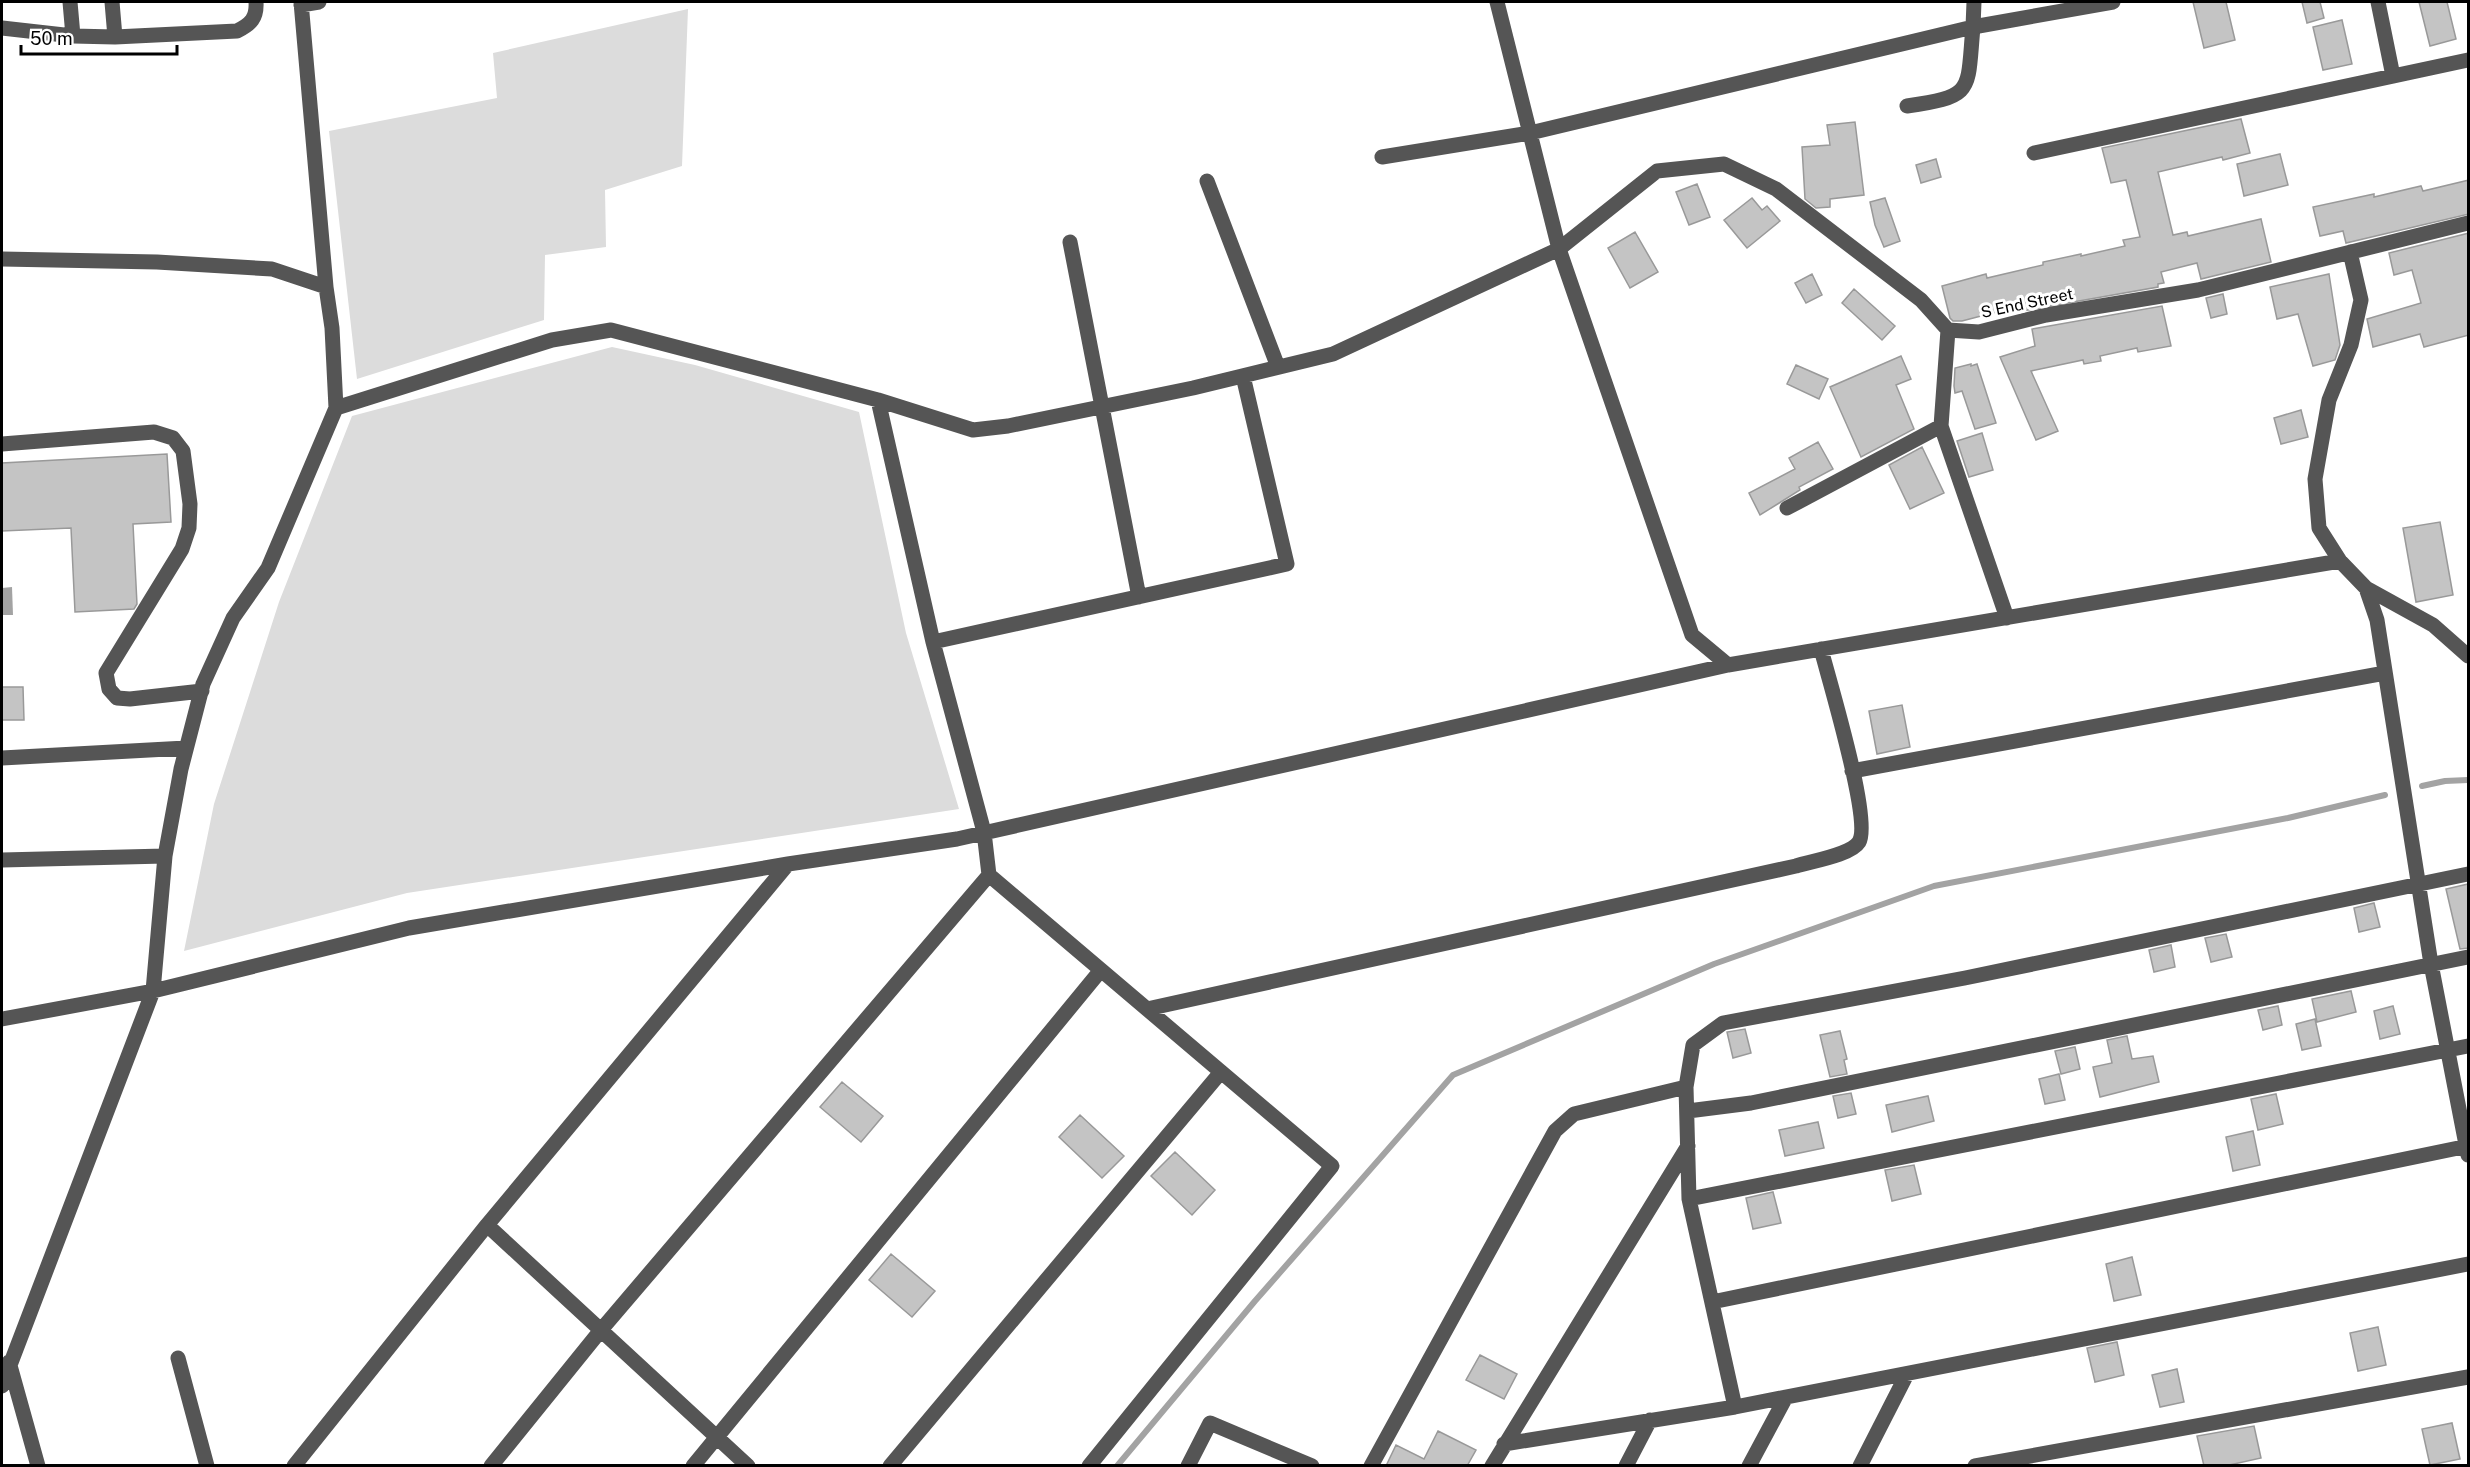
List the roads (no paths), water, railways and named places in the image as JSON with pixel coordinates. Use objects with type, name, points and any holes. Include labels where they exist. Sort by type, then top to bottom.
[{"type":"street","points":[[70,2],[73,36]]},
{"type":"street","points":[[112,2],[115,37]]},
{"type":"street","points":[[2,28],[73,36],[115,37],[237,31],[253,21],[256,2]]},
{"type":"street","points":[[2,1386],[9,1362],[153,990],[165,856],[186,748],[202,691],[233,618],[268,568],[336,408],[332,328],[326,287],[301,3],[319,2]]},
{"type":"street","points":[[1497,2],[1559,249],[1692,635],[1728,665]]},
{"type":"street","points":[[1907,106],[1944,100],[1958,94],[1968,81],[1974,2]]},
{"type":"street","points":[[1382,157],[1530,133],[1973,27],[2114,2]]},
{"type":"street","points":[[2378,2],[2393,76]]},
{"type":"street","points":[[2034,153],[2469,60]]},
{"type":"street","points":[[336,408],[552,340],[611,330],[878,399],[973,430],[1008,426],[1244,376],[1333,354],[1559,249],[1657,171],[1724,164],[1776,189],[1921,300],[1948,330],[1941,426],[2007,618]]},
{"type":"street","points":[[1207,181],[1278,367]]},
{"type":"street","name":"S End Street","points":[[1948,330],[1979,332],[2046,315],[2198,290],[2469,223]]},
{"type":"street","points":[[1070,243],[1139,597]]},
{"type":"street","points":[[2350,252],[2361,300],[2351,345],[2329,400],[2315,479],[2319,528],[2340,561],[2366,588],[2433,625],[2469,656]]},
{"type":"street","points":[[2,259],[157,262],[272,269],[326,287]]},
{"type":"street","points":[[933,642],[1287,564],[1244,376]]},
{"type":"street","points":[[878,399],[933,642],[984,832],[989,875],[1332,1166],[1089,1466]]},
{"type":"street","points":[[1786,508],[1941,426]]},
{"type":"street","points":[[2,444],[154,432],[173,438],[183,451],[190,504],[189,528],[182,549],[106,673],[109,689],[117,698],[130,699],[202,691]]},
{"type":"street","points":[[2,1019],[153,990],[409,928],[788,864],[957,839],[1728,665],[2340,561]]},
{"type":"street","points":[[1712,1302],[2468,1149],[2431,964],[2377,620],[2366,588]]},
{"type":"street","points":[[1147,1009],[1796,866],[1850,850],[1859,843],[1863,832],[1852,771],[1821,650]]},
{"type":"street","points":[[1852,771],[2385,673]]},
{"type":"street","points":[[2,758],[186,748]]},
{"type":"street","points":[[2,860],[165,856]]},
{"type":"street","points":[[294,1466],[487,1225],[788,864]]},
{"type":"street","points":[[1736,1407],[1689,1199],[1686,1087],[1693,1045],[1723,1023],[1977,976],[2469,874]]},
{"type":"street","points":[[491,1466],[601,1330],[989,875]]},
{"type":"street","points":[[1688,1111],[1750,1103],[2469,957]]},
{"type":"street","points":[[693,1466],[1101,970]]},
{"type":"street","points":[[1689,1199],[2469,1046]]},
{"type":"street","points":[[890,1466],[1221,1072]]},
{"type":"street","points":[[1371,1466],[1555,1131],[1574,1114],[1686,1087]]},
{"type":"street","points":[[1492,1466],[1688,1146]]},
{"type":"street","points":[[487,1225],[748,1466]]},
{"type":"street","points":[[1504,1443],[1736,1407],[2469,1264]]},
{"type":"street","points":[[178,1358],[207,1466]]},
{"type":"street","points":[[9,1362],[38,1466]]},
{"type":"street","points":[[1860,1466],[1907,1374]]},
{"type":"street","points":[[1975,1466],[2469,1377]]},
{"type":"street","points":[[1749,1466],[1786,1397]]},
{"type":"street","points":[[1626,1466],[1650,1420]]},
{"type":"street","points":[[1188,1466],[1210,1424],[1312,1466]]},
{"type":"waterway","points":[[2422,786],[2445,781],[2468,780]]},
{"type":"waterway","points":[[1117,1466],[1255,1301],[1453,1075],[1714,964],[1934,886],[2288,818],[2385,795]]}]
